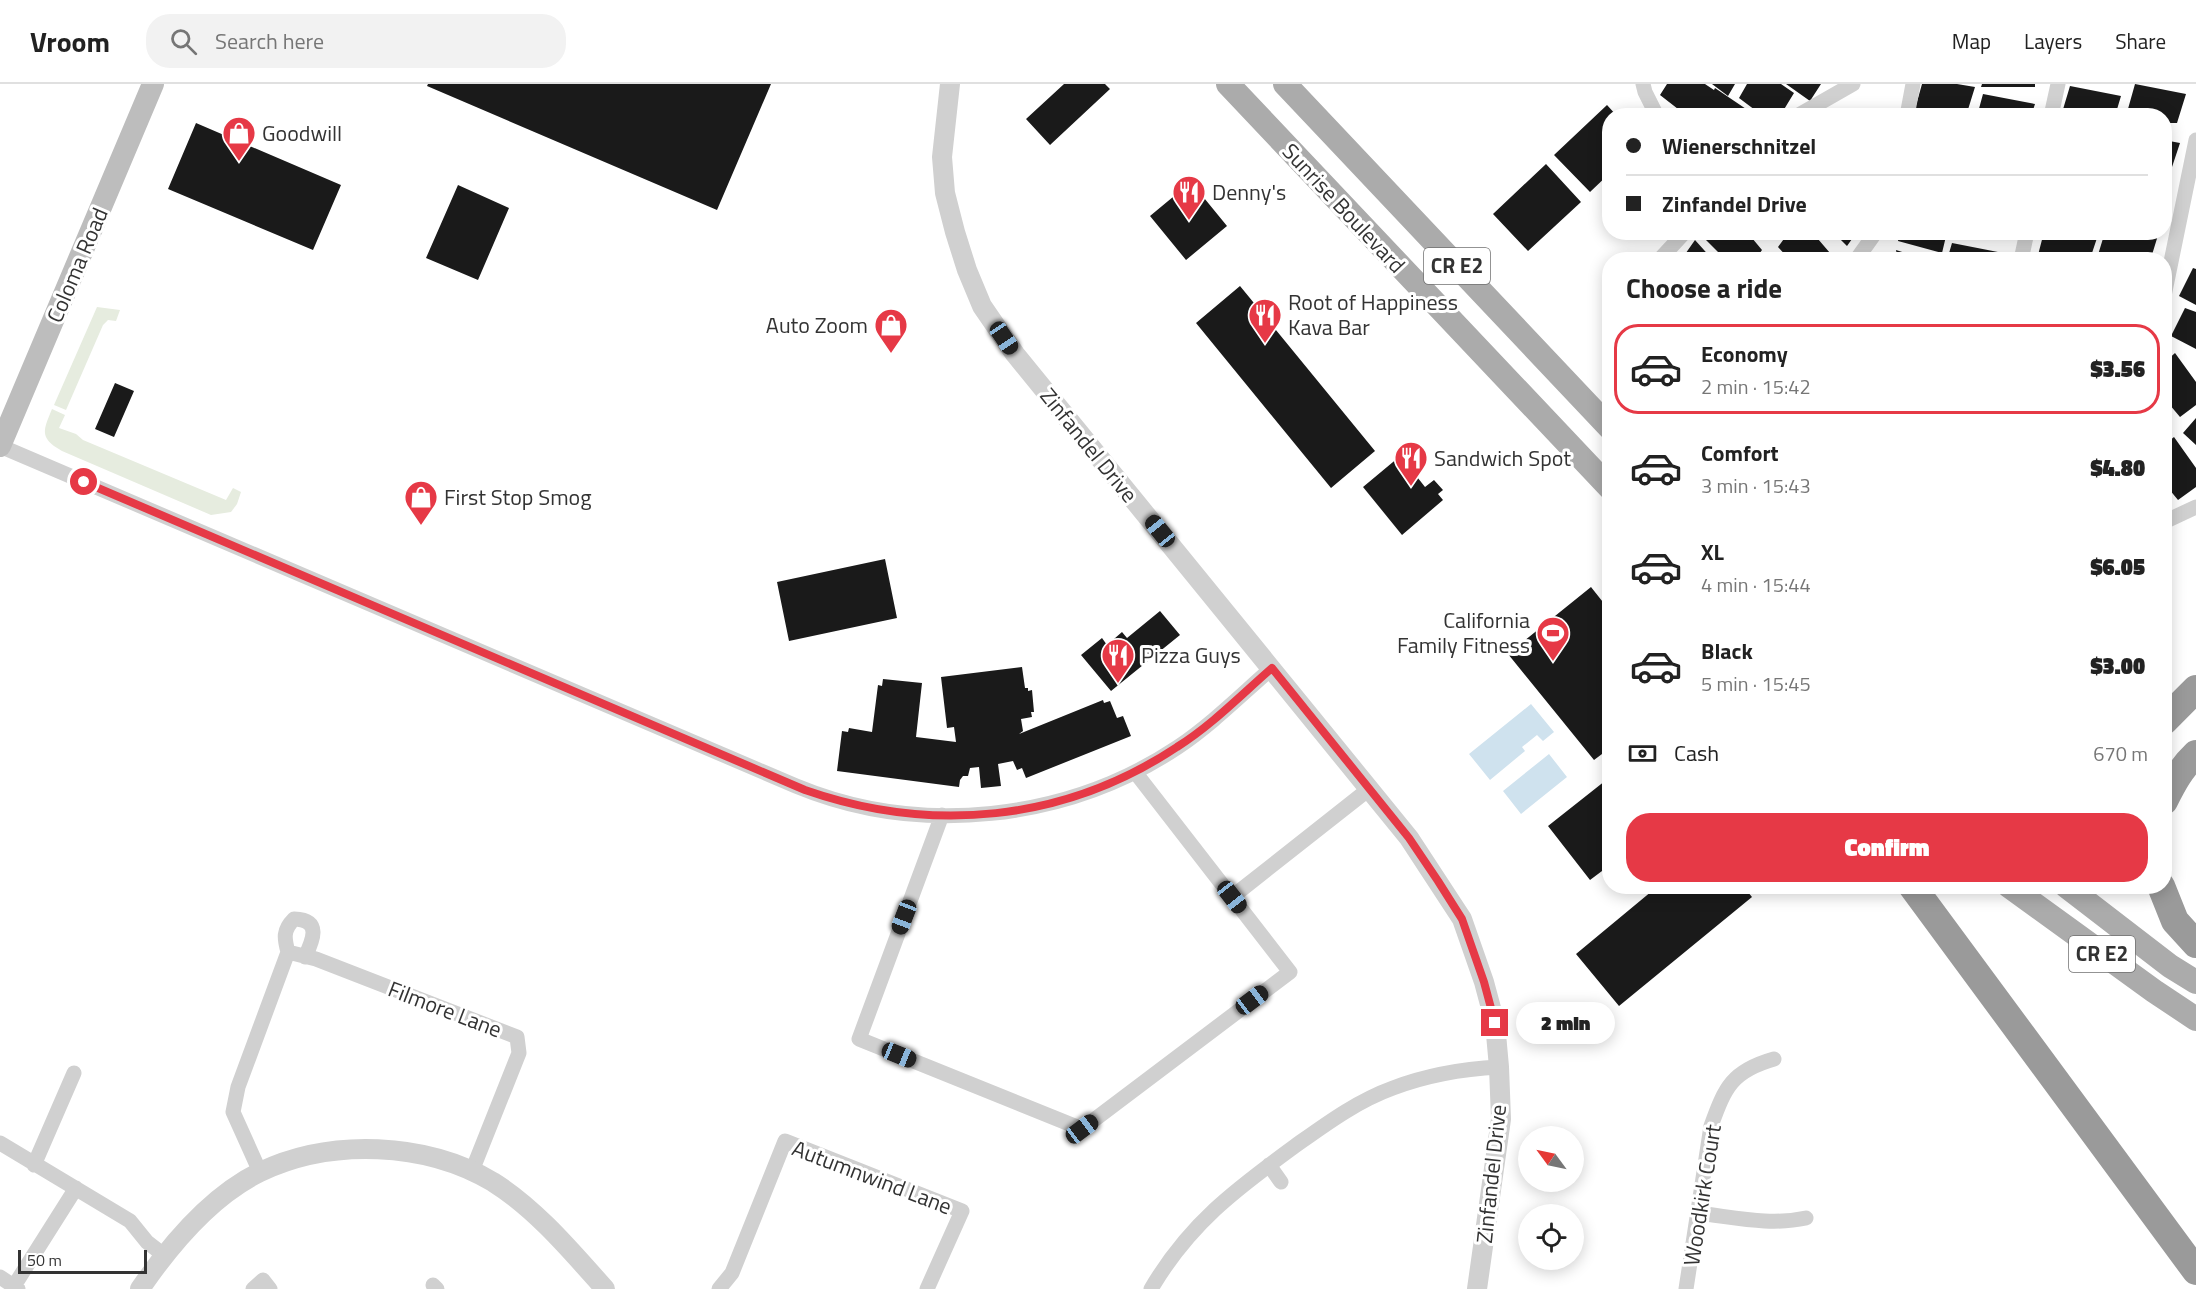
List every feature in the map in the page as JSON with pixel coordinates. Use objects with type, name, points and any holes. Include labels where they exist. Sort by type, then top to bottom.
[{"type":"highway","points":[[2172,713],[2196,689]]},
{"type":"highway","points":[[2172,783],[2196,754]]},
{"type":"highway","points":[[1918,894],[2196,1271]]},
{"type":"highway","points":[[2164,894],[2175,921],[2196,944]]},
{"type":"main road","name":"Coloma Road","points":[[0,446],[153,84]]},
{"type":"main road","name":"Sunrise Boulevard","points":[[1228,84],[1602,480]]},
{"type":"main road","name":"Sunrise Boulevard","points":[[1286,84],[1602,420]]},
{"type":"main road","name":"CR E2","points":[[2020,894],[2154,991],[2196,1018]]},
{"type":"main road","name":"CR E2","points":[[2076,894],[2170,966],[2196,982]]},
{"type":"street","name":"Zinfandel Drive","points":[[950,84],[942,157],[945,193],[967,270],[982,306],[1015,354],[1416,848],[1462,919],[1484,982],[1495,1023],[1499,1066],[1500,1119],[1477,1289]]},
{"type":"street","points":[[1643,84],[1653,108]]},
{"type":"street","points":[[1811,108],[1853,84]]},
{"type":"street","points":[[1908,108],[1913,84]]},
{"type":"street","points":[[2053,108],[2058,84]]},
{"type":"street","points":[[2172,257],[2196,140]]},
{"type":"street","points":[[1666,252],[1678,240]]},
{"type":"street","points":[[0,446],[805,790],[864,807],[905,814],[994,813],[1036,807],[1076,796],[1135,772],[1177,747],[1200,731],[1272,668]]},
{"type":"street","points":[[2172,518],[2196,507]]},
{"type":"street","points":[[942,815],[859,1039],[1082,1129],[1290,972],[1135,772]]},
{"type":"street","points":[[1232,897],[1369,789]]},
{"type":"street","points":[[260,1172],[233,1112],[238,1087],[288,952],[285,942],[286,928],[294,919],[310,923],[313,930],[313,939],[305,957]]},
{"type":"street","name":"Filmore Lane","points":[[288,952],[517,1037],[519,1053],[472,1171]]},
{"type":"street","name":"Woodkirk Court","points":[[1686,1289],[1711,1126],[1720,1100],[1730,1083],[1739,1074],[1754,1065],[1774,1059]]},
{"type":"street","points":[[1151,1289],[1184,1240],[1209,1214],[1236,1189],[1335,1117],[1362,1101],[1421,1078],[1452,1071],[1499,1066]]},
{"type":"street","points":[[34,1165],[74,1072]]},
{"type":"street","name":"Autumnwind Lane","points":[[719,1289],[732,1273],[785,1142],[962,1211],[927,1289]]},
{"type":"street","points":[[0,1143],[130,1221],[147,1242],[165,1256]]},
{"type":"street","points":[[140,1289],[165,1256],[201,1216],[227,1193],[260,1172],[299,1158],[367,1149],[386,1149],[430,1156],[472,1171],[511,1195],[549,1228],[595,1286]]},
{"type":"street","points":[[1269,1165],[1281,1182]]},
{"type":"street","points":[[0,1277],[16,1288],[76,1188]]},
{"type":"street","points":[[1697,1212],[1770,1222],[1806,1218]]},
{"type":"street","points":[[253,1289],[263,1280],[270,1289]]},
{"type":"shaded area","points":[[97,307],[120,310],[116,321],[108,320],[103,325],[66,410],[54,405]]},
{"type":"shaded area","points":[[52,409],[65,415],[59,428],[226,500],[233,488],[241,492],[237,504],[231,512],[211,515],[62,451],[46,438],[45,429]]},
{"type":"water","points":[[1531,704],[1554,732],[1543,741],[1537,735],[1522,747],[1525,751],[1490,780],[1469,754]]},
{"type":"water","points":[[1549,754],[1567,777],[1521,814],[1503,791]]},
{"type":"building","points":[[428,84],[771,84],[717,210],[427,86]]},
{"type":"building","points":[[1064,84],[1105,84],[1110,89],[1050,145],[1026,119]]},
{"type":"building","points":[[1667,84],[1705,84],[1745,108],[1677,108],[1660,95]]},
{"type":"building","points":[[1712,84],[1735,84],[1728,96]]},
{"type":"building","points":[[1747,84],[1781,84],[1794,93],[1785,108],[1752,108],[1739,98]]},
{"type":"building","points":[[1786,84],[1821,84],[1810,101]]},
{"type":"building","points":[[1922,84],[1957,84],[1975,87],[1968,108],[1915,108]]},
{"type":"building","points":[[1982,84],[2035,84],[2035,87],[1981,87]]},
{"type":"building","points":[[2135,84],[2186,94],[2177,123],[2172,123],[2172,108],[2128,108]]},
{"type":"building","points":[[2070,86],[2121,96],[2117,108],[2063,108]]},
{"type":"building","points":[[1983,94],[2035,104],[2034,108],[1979,108]]},
{"type":"building","points":[[1602,110],[1602,181],[1590,192],[1554,155]]},
{"type":"building","points":[[196,123],[341,185],[313,250],[168,189]]},
{"type":"building","points":[[2172,142],[2180,143],[2172,167]]},
{"type":"building","points":[[1546,164],[1581,202],[1528,251],[1493,214]]},
{"type":"building","name":"Denny's","points":[[1191,182],[1227,226],[1186,260],[1150,216]]},
{"type":"building","points":[[458,185],[509,208],[478,280],[426,258]]},
{"type":"building","points":[[1695,240],[1706,252],[1687,252]]},
{"type":"building","points":[[1706,240],[1754,240],[1762,250],[1761,252],[1718,252]]},
{"type":"building","points":[[1783,240],[1819,240],[1829,252],[1783,252],[1778,247]]},
{"type":"building","points":[[1841,240],[1851,240],[1847,246]]},
{"type":"building","points":[[1898,240],[1945,240],[1942,252]]},
{"type":"building","points":[[2042,240],[2096,240],[2092,252],[2039,252]]},
{"type":"building","points":[[2103,240],[2157,240],[2153,252],[2099,252]]},
{"type":"building","points":[[1952,243],[1998,252],[1949,252]]},
{"type":"building","points":[[2193,268],[2196,269],[2196,305],[2179,296]]},
{"type":"building","points":[[1240,286],[1375,451],[1331,488],[1196,323]]},
{"type":"building","points":[[2185,308],[2196,312],[2196,349],[2172,337]]},
{"type":"building","points":[[2175,353],[2196,382],[2196,405],[2180,417],[2172,408],[2172,356]]},
{"type":"building","points":[[115,383],[134,391],[114,437],[95,429]]},
{"type":"building","points":[[2196,418],[2196,445],[2183,433]]},
{"type":"building","points":[[2174,437],[2196,468],[2196,487],[2178,500],[2172,493],[2172,439]]},
{"type":"building","points":[[1405,452],[1419,469],[1414,473],[1425,487],[1434,480],[1443,490],[1438,494],[1443,500],[1402,535],[1363,487]]},
{"type":"building","points":[[885,559],[897,618],[789,641],[777,582]]},
{"type":"building","points":[[1591,587],[1602,601],[1602,754],[1594,760],[1508,654]]},
{"type":"building","points":[[1160,611],[1180,635],[1111,691],[1081,655],[1102,638],[1107,645],[1122,632],[1127,638]]},
{"type":"building","points":[[1022,667],[1025,688],[1028,688],[1028,691],[1032,690],[1034,712],[1031,712],[1032,717],[1021,719],[1023,731],[1019,734],[1103,700],[1104,703],[1110,701],[1117,718],[1123,716],[1131,736],[1026,778],[1022,768],[1017,770],[1013,761],[998,764],[1001,786],[981,788],[979,767],[970,768],[968,776],[963,776],[960,780],[959,787],[837,771],[842,731],[848,732],[849,728],[872,732],[878,685],[882,686],[883,679],[922,683],[916,737],[956,742],[954,727],[947,728],[941,677]]},
{"type":"building","points":[[1602,783],[1602,871],[1590,880],[1548,826]]},
{"type":"building","points":[[1648,894],[1750,894],[1752,897],[1619,1006],[1576,954]]},
{"type":"place","name":"Goodwill","points":[[239,162]]},
{"type":"place","name":"Denny's","points":[[1189,221]]},
{"type":"place","name":"Root of Happiness Kava Bar","points":[[1265,344]]},
{"type":"place","name":"Auto Zoom","points":[[891,354]]},
{"type":"place","name":"Sandwich Spot","points":[[1411,487]]},
{"type":"place","name":"First Stop Smog","points":[[421,526]]},
{"type":"place","name":"California Family Fitness","points":[[1553,662]]},
{"type":"place","name":"Pizza Guys","points":[[1118,684]]},
{"type":"route","points":[[84,482],[805,790],[864,807],[905,814],[952,816],[1036,807],[1076,796],[1116,781],[1141,769],[1200,731],[1272,668],[1409,838],[1462,919],[1484,982],[1495,1023]]}]
